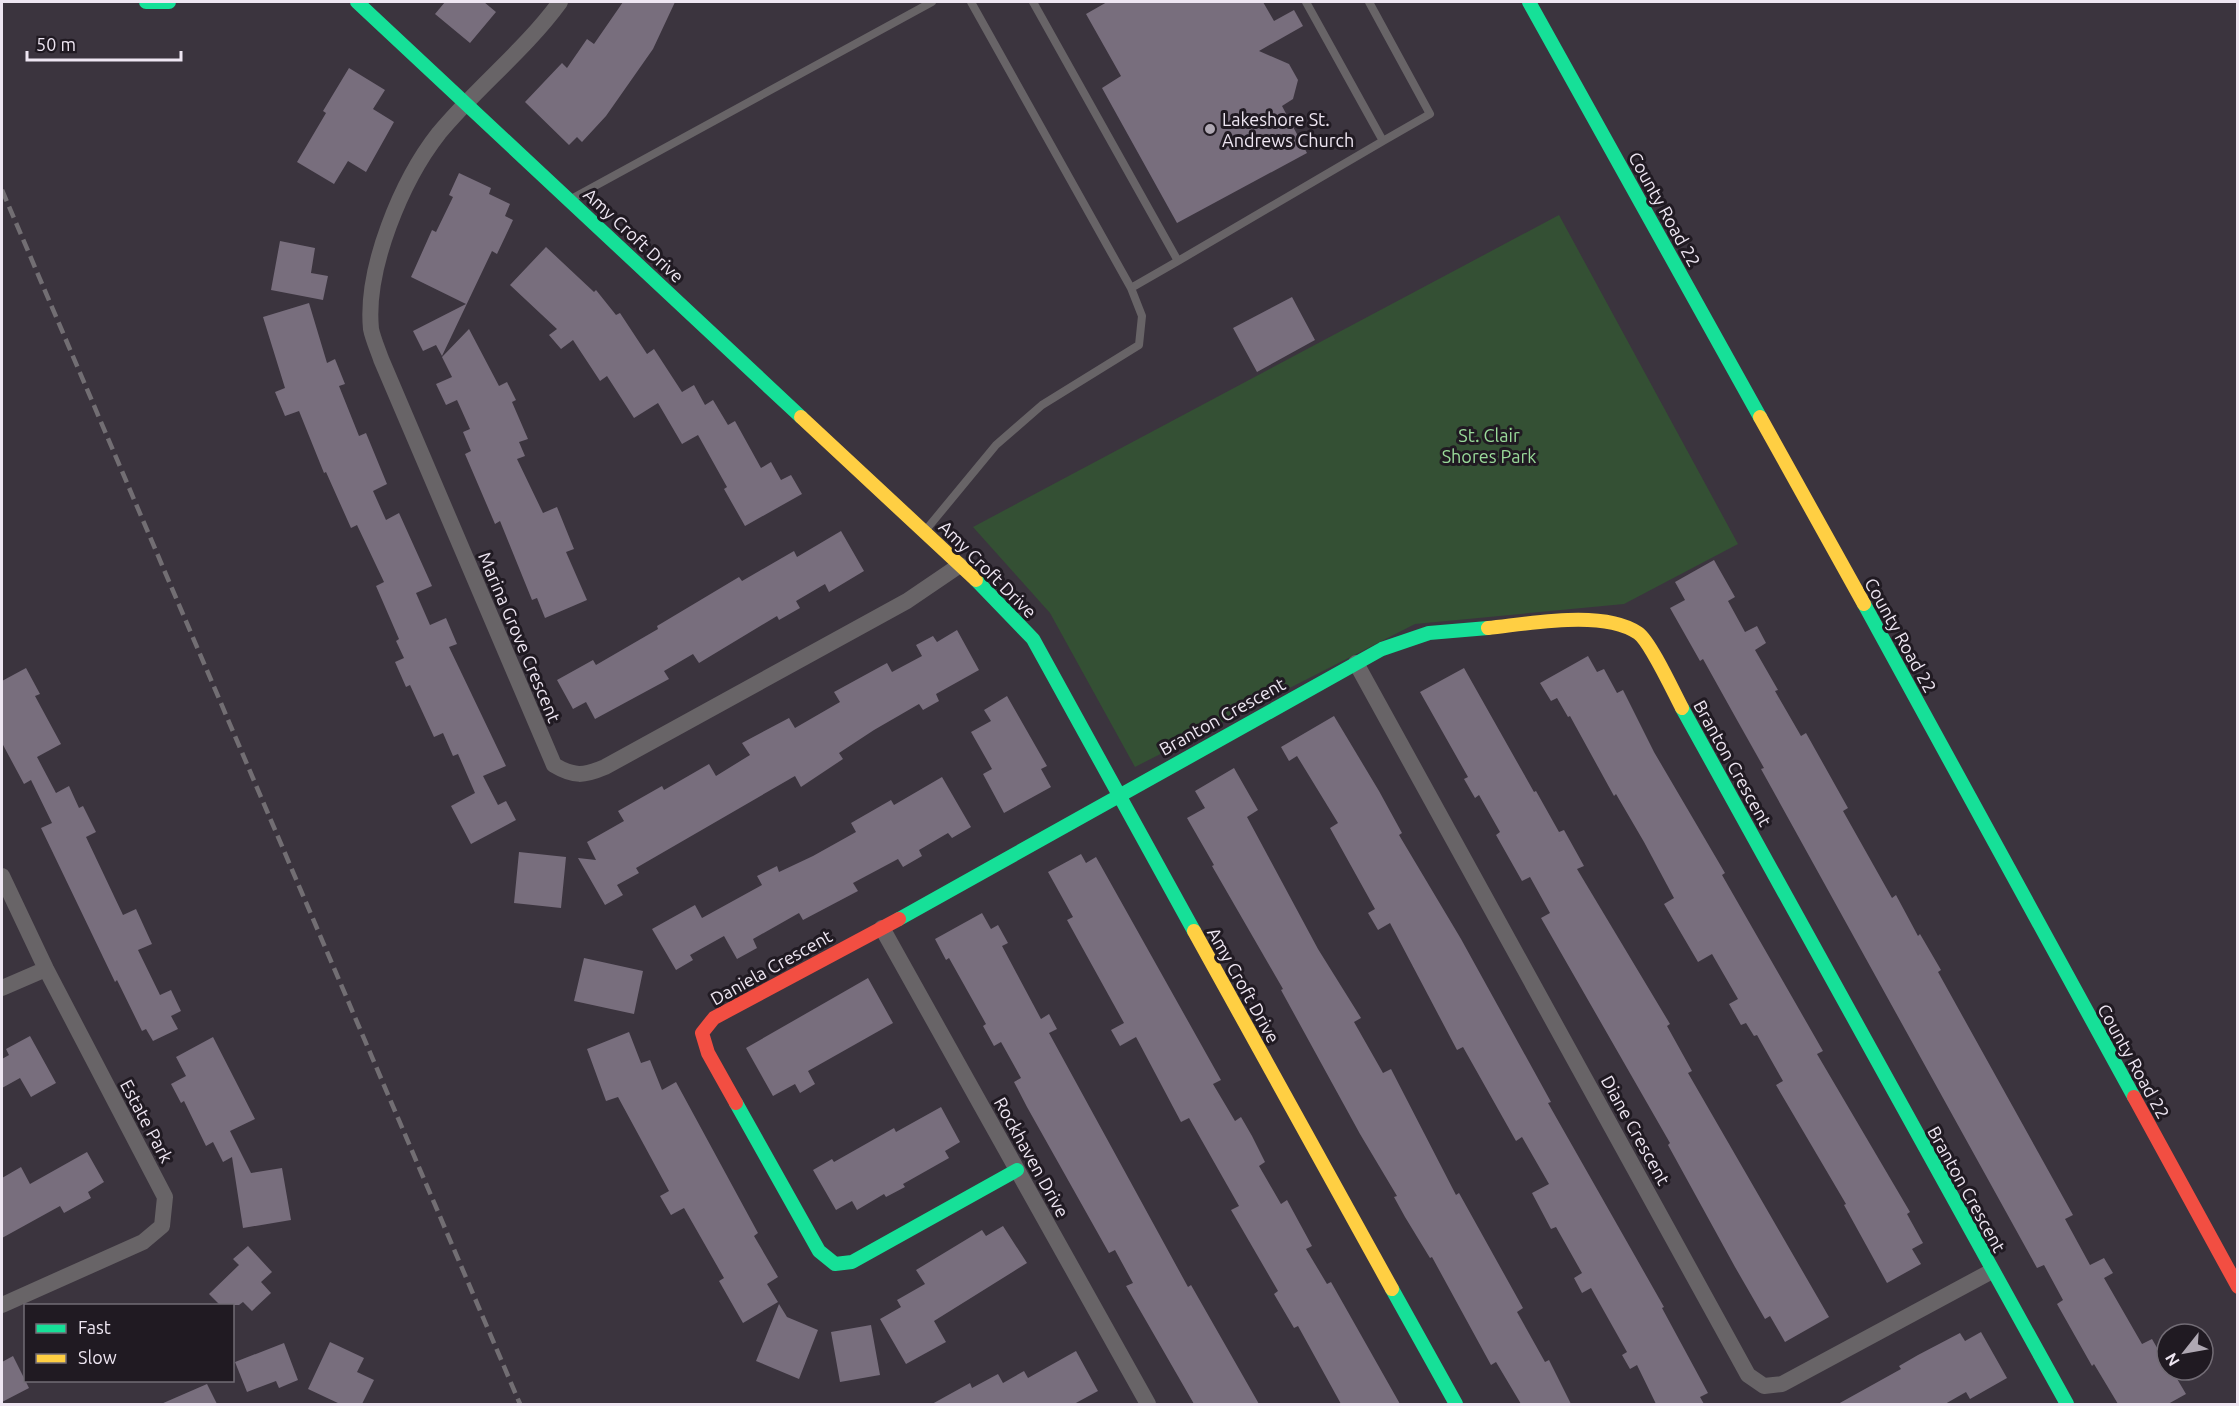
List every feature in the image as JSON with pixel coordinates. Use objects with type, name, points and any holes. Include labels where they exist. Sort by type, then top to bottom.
[{"type":"street","points":[[146,2],[169,2]]},
{"type":"street","name":"Amy Croft Drive","points":[[357,2],[1002,604],[1033,639],[1456,1404]]},
{"type":"street","name":"Marina Grove Crescent","points":[[560,2],[541,28],[439,134],[423,157],[382,245],[373,275],[372,331],[554,765],[570,774],[586,775],[605,766],[907,602],[960,565]]},
{"type":"street","name":"County Road 22","points":[[1529,2],[1817,519],[2238,1287]]},
{"type":"street","name":"Branton Crescent","points":[[1119,794],[1382,649],[1429,633],[1577,620],[1612,623],[1639,633],[2067,1404]]},
{"type":"street","name":"Diane Crescent","points":[[1356,663],[1748,1375],[1764,1386],[1782,1384],[1992,1271]]},
{"type":"street","name":"Daniela Crescent","points":[[1017,1170],[852,1262],[835,1264],[819,1251],[708,1053],[702,1033],[714,1018],[882,928],[1119,794]]},
{"type":"street","name":"Estate Park","points":[[2,876],[46,969],[165,1197],[162,1226],[143,1242],[2,1305]]},
{"type":"street","name":"Rockhaven Drive","points":[[882,928],[1148,1404]]},
{"type":"street","points":[[2,988],[46,969]]},
{"type":"lane","points":[[570,200],[932,2]]},
{"type":"lane","points":[[924,531],[996,445],[1042,405],[1140,345],[1142,316],[1131,288],[971,2]]},
{"type":"lane","points":[[1033,2],[1178,261]]},
{"type":"lane","points":[[1306,2],[1383,141]]},
{"type":"lane","points":[[1131,288],[1430,114],[1369,2]]},
{"type":"green space","name":"St. Clair Shores Park","points":[[1559,215],[1738,544],[1624,604],[1415,624],[1135,767],[1050,613],[973,527]]},
{"type":"building","points":[[445,2],[484,2],[496,12],[470,43],[435,14]]},
{"type":"building","points":[[623,2],[675,2],[653,49],[606,116],[582,142],[577,137],[569,145],[525,102],[562,63],[567,68],[587,39],[594,44]]},
{"type":"building","name":"Lakeshore St. Andrews Church","points":[[1107,2],[1263,2],[1274,21],[1294,10],[1303,26],[1259,51],[1289,64],[1298,80],[1293,99],[1282,106],[1307,153],[1177,223],[1102,88],[1121,76],[1086,14]]},
{"type":"building","points":[[349,68],[385,90],[373,109],[394,122],[366,172],[348,161],[334,184],[297,162],[326,113],[323,111]]},
{"type":"building","points":[[459,173],[491,188],[489,194],[510,204],[505,216],[513,220],[497,254],[492,251],[442,356],[436,345],[423,351],[413,331],[466,304],[411,277],[432,230],[436,232],[453,197],[449,195]]},
{"type":"building","points":[[280,241],[315,248],[311,273],[328,276],[323,300],[271,290]]},
{"type":"building","points":[[546,247],[594,292],[596,290],[616,315],[620,313],[647,354],[654,349],[682,392],[694,385],[705,405],[713,400],[728,425],[735,421],[761,468],[771,462],[781,480],[791,475],[802,494],[745,526],[724,489],[727,487],[698,435],[682,444],[658,403],[634,418],[607,376],[600,381],[573,340],[561,349],[549,335],[557,329],[510,285]]},
{"type":"building","points":[[1292,297],[1315,340],[1257,372],[1233,328]]},
{"type":"building","points":[[309,303],[327,363],[335,359],[345,384],[339,386],[359,436],[366,433],[387,484],[373,491],[386,520],[399,513],[432,586],[416,593],[430,625],[446,618],[457,644],[449,647],[506,766],[483,776],[498,805],[506,801],[516,820],[471,844],[451,806],[475,793],[458,754],[453,756],[443,733],[434,737],[410,685],[406,687],[395,662],[404,658],[396,641],[399,639],[376,586],[384,582],[357,525],[351,528],[326,472],[324,473],[299,411],[285,416],[275,392],[285,388],[263,317]]},
{"type":"building","points":[[469,329],[499,386],[507,382],[516,400],[512,402],[528,439],[519,442],[525,456],[517,459],[543,513],[557,507],[574,549],[566,552],[587,600],[545,618],[537,598],[532,600],[500,521],[495,524],[465,454],[471,451],[463,432],[470,429],[457,400],[446,405],[436,384],[452,377],[442,357]]},
{"type":"building","points":[[841,531],[864,571],[829,592],[825,584],[796,601],[800,608],[779,620],[777,616],[699,663],[693,654],[664,671],[669,679],[595,719],[586,702],[573,709],[557,680],[593,660],[596,665],[658,629],[657,626],[739,577],[742,581],[794,551],[797,557]]},
{"type":"building","points":[[1714,560],[1735,597],[1728,601],[1745,632],[1757,626],[1766,643],[1755,650],[1778,690],[1775,691],[1801,736],[1806,733],[1848,808],[1843,811],[1892,898],[1896,895],[1918,936],[1920,934],[1941,970],[1938,972],[2073,1215],[2065,1219],[2090,1265],[2104,1258],[2113,1273],[2104,1278],[2142,1344],[2152,1339],[2155,1344],[2155,1382],[2179,1382],[2186,1394],[2168,1404],[2118,1404],[2094,1364],[2092,1366],[2057,1304],[2063,1300],[2044,1265],[2037,1268],[1761,769],[1764,768],[1703,659],[1700,661],[1670,608],[1685,600],[1675,582]]},
{"type":"building","points":[[957,630],[979,670],[936,694],[939,701],[923,710],[919,704],[839,753],[843,759],[801,787],[795,776],[636,868],[639,873],[617,885],[623,895],[605,905],[578,858],[596,860],[587,842],[624,821],[618,811],[662,786],[664,790],[709,764],[716,776],[750,755],[742,743],[789,718],[795,728],[840,702],[834,692],[887,663],[892,672],[922,656],[916,645],[933,636],[937,642]]},
{"type":"building","points":[[1588,656],[1597,672],[1604,669],[1617,693],[1623,690],[1654,752],[1725,873],[1722,875],[1823,1051],[1817,1054],[1910,1212],[1907,1214],[1923,1243],[1912,1249],[1921,1264],[1887,1283],[1844,1205],[1846,1204],[1776,1085],[1783,1081],[1757,1035],[1754,1036],[1746,1023],[1741,1025],[1729,1004],[1738,999],[1712,954],[1698,962],[1664,904],[1674,898],[1644,842],[1616,794],[1614,796],[1570,716],[1568,717],[1557,698],[1551,701],[1540,683]]},
{"type":"building","points":[[26,668],[40,694],[35,696],[61,744],[37,757],[56,793],[69,786],[79,808],[83,806],[96,832],[86,837],[123,915],[136,909],[152,944],[138,950],[160,995],[171,990],[181,1011],[171,1016],[178,1029],[153,1041],[146,1029],[142,1031],[117,980],[115,982],[41,828],[52,823],[31,780],[24,784],[2,743],[2,681]]},
{"type":"building","points":[[1464,668],[1534,792],[1536,791],[1559,832],[1564,830],[1584,866],[1577,869],[1670,1024],[1667,1026],[1692,1071],[1688,1073],[1829,1317],[1785,1342],[1770,1316],[1765,1319],[1735,1267],[1668,1145],[1670,1143],[1541,918],[1550,913],[1530,877],[1522,881],[1496,835],[1500,832],[1479,795],[1475,798],[1464,779],[1468,777],[1420,692]]},
{"type":"building","points":[[1007,696],[1047,766],[1041,769],[1051,787],[1004,813],[983,774],[992,769],[971,732],[991,721],[984,710]]},
{"type":"building","points":[[1334,716],[1379,791],[1402,833],[1399,835],[1461,939],[1551,1102],[1548,1103],[1664,1307],[1662,1308],[1708,1393],[1700,1397],[1704,1404],[1656,1404],[1637,1365],[1630,1369],[1622,1355],[1627,1352],[1591,1288],[1582,1293],[1574,1278],[1582,1273],[1556,1227],[1551,1229],[1532,1193],[1549,1184],[1522,1137],[1516,1141],[1463,1047],[1457,1050],[1390,923],[1378,930],[1368,913],[1375,909],[1330,828],[1338,823],[1297,756],[1289,761],[1281,747]]},
{"type":"building","points":[[1234,768],[1258,810],[1247,817],[1318,949],[1361,1018],[1354,1022],[1383,1073],[1391,1069],[1456,1195],[1459,1193],[1523,1308],[1517,1312],[1545,1362],[1549,1360],[1571,1404],[1521,1404],[1496,1362],[1491,1365],[1432,1257],[1430,1258],[1405,1217],[1394,1197],[1397,1196],[1360,1134],[1281,990],[1283,989],[1212,866],[1214,865],[1187,818],[1205,808],[1195,791]]},
{"type":"building","points":[[942,777],[971,827],[952,838],[948,833],[919,850],[922,856],[903,867],[898,859],[853,883],[858,891],[803,920],[799,913],[753,939],[757,948],[737,959],[724,936],[690,955],[693,960],[676,970],[652,929],[695,905],[702,918],[762,885],[757,876],[777,866],[779,872],[813,856],[856,832],[851,823],[891,800],[894,805]]},
{"type":"building","points":[[519,852],[566,857],[561,908],[514,903]]},
{"type":"building","points":[[1081,854],[1086,863],[1096,857],[1221,1080],[1213,1084],[1235,1121],[1241,1117],[1265,1162],[1259,1166],[1281,1204],[1287,1200],[1312,1246],[1306,1249],[1327,1284],[1331,1282],[1400,1404],[1341,1404],[1298,1326],[1294,1328],[1274,1294],[1278,1291],[1231,1210],[1239,1206],[1189,1118],[1181,1122],[1136,1037],[1120,1046],[1111,1030],[1124,1023],[1067,920],[1073,917],[1048,872]]},
{"type":"building","points":[[982,913],[991,929],[998,925],[1008,943],[1002,946],[1041,1019],[1049,1014],[1057,1029],[1049,1033],[1188,1287],[1191,1285],[1259,1404],[1194,1404],[1126,1286],[1133,1283],[1115,1250],[1109,1253],[1014,1082],[1021,1078],[1001,1042],[994,1046],[983,1026],[986,1024],[949,958],[946,960],[935,939]]},
{"type":"building","points":[[584,958],[643,971],[634,1014],[574,1001]]},
{"type":"building","points":[[868,978],[893,1023],[808,1071],[815,1084],[800,1093],[795,1084],[773,1096],[746,1048]]},
{"type":"building","points":[[629,1032],[641,1063],[650,1060],[662,1090],[676,1082],[758,1233],[754,1236],[778,1277],[767,1284],[778,1302],[743,1323],[719,1281],[724,1278],[684,1208],[671,1215],[660,1196],[669,1191],[618,1097],[606,1101],[587,1049]]},
{"type":"building","points":[[30,1036],[56,1083],[31,1097],[20,1078],[2,1088],[2,1059],[9,1055],[6,1049]]},
{"type":"building","points":[[213,1037],[255,1119],[230,1131],[251,1173],[282,1168],[291,1220],[243,1228],[232,1157],[223,1162],[213,1142],[206,1146],[184,1101],[181,1103],[171,1084],[186,1076],[176,1057]]},
{"type":"building","points":[[941,1107],[960,1142],[945,1151],[949,1158],[903,1184],[905,1187],[886,1197],[884,1194],[857,1210],[852,1201],[836,1210],[813,1170],[832,1159],[834,1162],[894,1128],[896,1132]]},
{"type":"building","points":[[87,1152],[104,1182],[88,1192],[91,1198],[64,1213],[60,1206],[2,1238],[2,1178],[21,1167],[30,1184]]},
{"type":"building","points":[[1003,1226],[1027,1263],[934,1321],[946,1342],[906,1364],[880,1319],[901,1307],[897,1300],[925,1284],[916,1270],[982,1230],[986,1236]]},
{"type":"building","points":[[248,1246],[272,1272],[261,1282],[271,1293],[252,1311],[243,1302],[239,1305],[219,1304],[209,1294],[239,1265],[233,1259]]},
{"type":"building","points":[[779,1304],[787,1317],[818,1330],[799,1379],[756,1361]]},
{"type":"building","points":[[871,1325],[880,1375],[840,1382],[831,1332]]},
{"type":"building","points":[[1981,1332],[2007,1378],[1970,1399],[1966,1392],[1945,1404],[1838,1404],[1901,1369],[1899,1366],[1960,1333],[1965,1341]]},
{"type":"building","points":[[330,1342],[364,1358],[357,1372],[374,1380],[362,1404],[340,1404],[308,1389]]},
{"type":"building","points":[[284,1343],[298,1380],[279,1388],[276,1381],[247,1392],[235,1362]]},
{"type":"building","points":[[1076,1351],[1098,1391],[1074,1404],[932,1404],[970,1383],[972,1388],[998,1374],[1003,1383],[1024,1371],[1028,1378]]},
{"type":"building","points":[[13,1356],[29,1388],[2,1402],[2,1362]]},
{"type":"building","points":[[207,1384],[217,1404],[161,1404]]},
{"type":"railway","points":[[2,190],[520,1404]]},
{"type":"traffic: fast","points":[[146,2],[169,2]]},
{"type":"traffic: fast","points":[[357,2],[801,417]]},
{"type":"traffic: fast","points":[[1529,2],[1760,417]]},
{"type":"traffic: fast","points":[[976,580],[1033,639],[1194,931]]},
{"type":"traffic: fast","points":[[1864,604],[2134,1097]]},
{"type":"traffic: fast","points":[[899,919],[1382,649],[1429,633],[1488,628]]},
{"type":"traffic: fast","points":[[1682,708],[2067,1404]]},
{"type":"traffic: fast","points":[[736,1103],[819,1251],[835,1264],[852,1262],[1017,1170]]},
{"type":"traffic: fast","points":[[1392,1289],[1456,1404]]},
{"type":"traffic: slow","points":[[801,417],[976,580]]},
{"type":"traffic: slow","points":[[1760,417],[1864,604]]},
{"type":"traffic: slow","points":[[1488,628],[1565,620],[1586,620],[1623,626],[1638,633],[1649,646],[1682,708]]},
{"type":"traffic: slow","points":[[1194,931],[1392,1289]]},
{"type":"traffic: jam","points":[[736,1103],[708,1053],[702,1033],[714,1018],[899,919]]},
{"type":"traffic: jam","points":[[2134,1097],[2238,1287]]},
{"type":"place","name":"Lakeshore St. Andrews Church","points":[[1210,129]]}]
